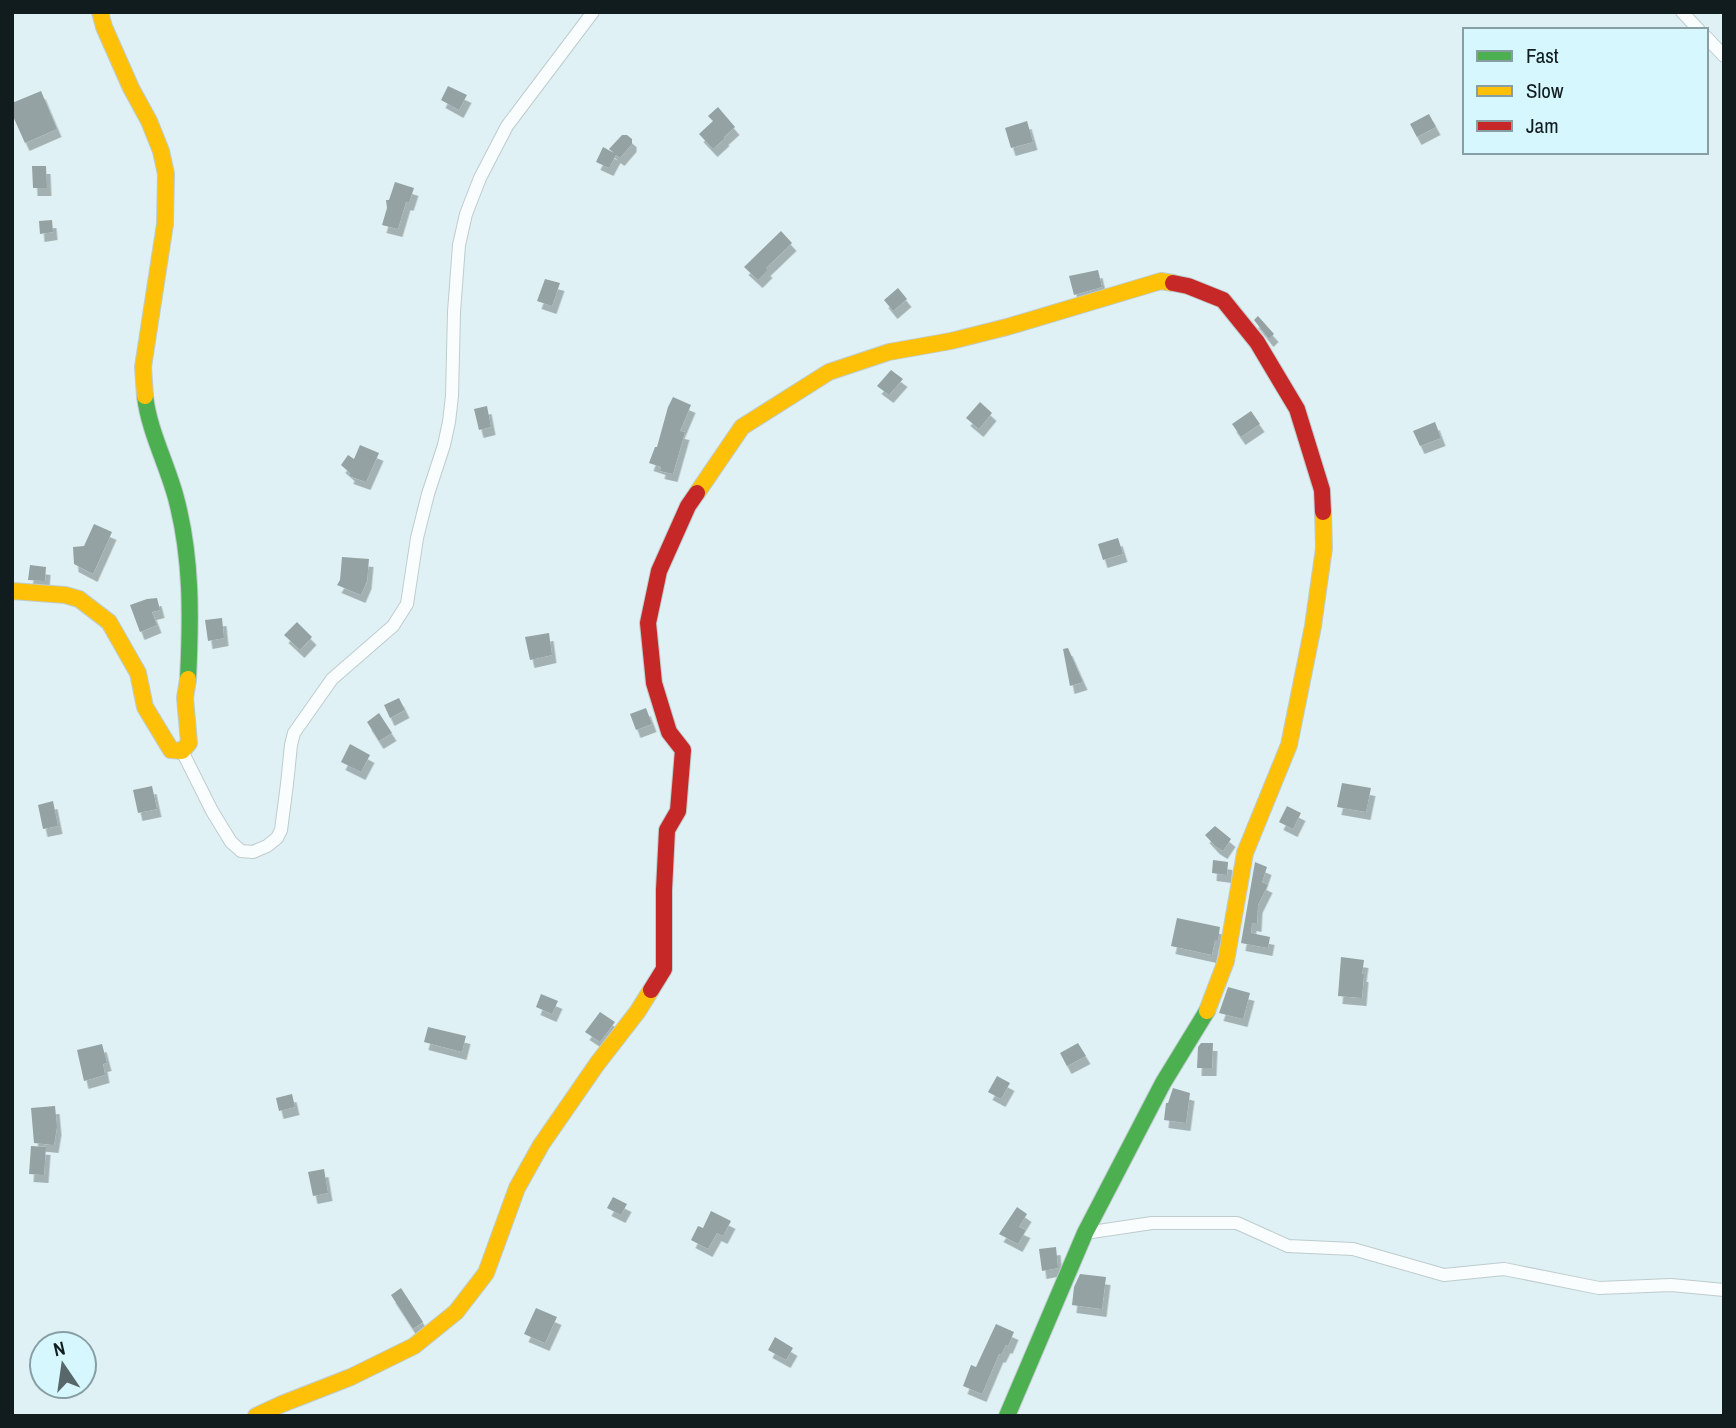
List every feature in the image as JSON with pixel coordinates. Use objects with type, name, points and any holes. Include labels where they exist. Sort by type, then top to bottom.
[{"type":"street","points":[[100,12],[131,88],[149,121],[161,151],[166,174],[165,224],[143,368],[145,399],[176,498],[191,583],[188,685],[185,698],[189,743],[182,751]]},
{"type":"street","points":[[182,751],[231,842],[247,853],[267,846],[277,838],[281,830],[294,733],[332,679],[393,626],[407,604],[417,538],[449,422],[459,245],[466,214],[480,178],[507,126],[593,12]]},
{"type":"street","points":[[1682,12],[1697,28]]},
{"type":"street","points":[[1708,39],[1724,56]]},
{"type":"street","points":[[256,1416],[351,1377],[414,1346],[456,1312],[486,1273],[517,1188],[541,1145],[597,1064],[638,1011],[664,969],[667,830],[678,811],[683,750],[669,732],[654,683],[648,623],[659,571],[688,506],[742,427],[829,372],[889,352],[1007,327],[1161,281],[1188,286],[1223,300],[1257,342],[1297,409],[1322,490],[1324,548],[1313,626],[1289,746],[1245,853],[1226,961],[1209,1010],[1163,1083],[1085,1233],[1007,1416]]},
{"type":"street","points":[[12,591],[65,595],[79,599],[109,622],[138,673],[145,707],[160,734],[171,750],[182,751]]},
{"type":"street","points":[[1085,1233],[1152,1223],[1237,1223],[1288,1246],[1353,1249],[1444,1275],[1504,1269],[1599,1288],[1671,1284],[1724,1290]]},
{"type":"building","points":[[448,86],[467,95],[459,110],[441,100]]},
{"type":"building","points":[[41,91],[57,129],[25,143],[12,114],[12,103]]},
{"type":"building","points":[[718,107],[735,127],[713,149],[699,134],[713,121],[708,116]]},
{"type":"building","points":[[1429,114],[1436,127],[1417,137],[1410,124]]},
{"type":"building","points":[[1027,121],[1033,142],[1011,148],[1005,128]]},
{"type":"building","points":[[622,135],[632,139],[632,144],[620,158],[616,155],[609,168],[596,162],[603,147],[614,153],[609,149]]},
{"type":"building","points":[[32,166],[46,166],[47,188],[33,188]]},
{"type":"building","points":[[395,182],[414,188],[409,203],[406,202],[398,229],[382,225],[387,208],[386,200],[389,200]]},
{"type":"building","points":[[52,220],[53,232],[40,234],[39,221]]},
{"type":"building","points":[[781,231],[792,243],[766,268],[768,270],[758,280],[744,267]]},
{"type":"building","points":[[1098,270],[1102,287],[1074,295],[1069,276]]},
{"type":"building","points":[[545,279],[560,283],[552,306],[537,301]]},
{"type":"building","points":[[898,288],[907,299],[893,311],[884,300]]},
{"type":"building","points":[[1258,316],[1274,334],[1269,339],[1254,320]]},
{"type":"building","points":[[891,370],[903,379],[889,395],[877,386]]},
{"type":"building","points":[[673,397],[691,405],[680,431],[685,432],[673,474],[660,471],[661,467],[649,463]]},
{"type":"building","points":[[980,402],[992,413],[979,429],[966,418]]},
{"type":"building","points":[[487,406],[491,427],[479,430],[474,409]]},
{"type":"building","points":[[1251,411],[1260,424],[1241,437],[1232,424]]},
{"type":"building","points":[[1435,422],[1441,438],[1420,446],[1413,431]]},
{"type":"building","points":[[360,445],[379,453],[366,482],[349,476],[350,473],[341,465],[348,455],[354,459]]},
{"type":"building","points":[[94,524],[112,532],[93,574],[74,564],[73,547],[84,546]]},
{"type":"building","points":[[1118,538],[1123,554],[1103,560],[1098,544]]},
{"type":"building","points":[[342,557],[369,559],[367,581],[361,595],[337,585]]},
{"type":"building","points":[[30,565],[46,567],[45,581],[28,580]]},
{"type":"building","points":[[157,598],[160,610],[152,612],[157,625],[140,632],[130,605]]},
{"type":"building","points":[[222,618],[224,638],[208,641],[205,620]]},
{"type":"building","points":[[297,622],[312,637],[300,650],[284,635]]},
{"type":"building","points":[[549,633],[552,655],[530,660],[525,637]]},
{"type":"building","points":[[1068,648],[1083,682],[1070,686],[1063,649]]},
{"type":"building","points":[[399,698],[405,710],[390,718],[384,705]]},
{"type":"building","points":[[646,708],[652,724],[636,730],[630,714]]},
{"type":"building","points":[[379,713],[392,733],[379,741],[367,722]]},
{"type":"building","points":[[350,744],[370,755],[361,772],[341,762]]},
{"type":"building","points":[[1342,783],[1371,788],[1366,812],[1337,807]]},
{"type":"building","points":[[152,786],[157,809],[138,813],[133,790]]},
{"type":"building","points":[[53,801],[58,826],[43,829],[38,805]]},
{"type":"building","points":[[1287,806],[1301,813],[1293,829],[1279,822]]},
{"type":"building","points":[[1215,826],[1231,839],[1223,851],[1205,835]]},
{"type":"building","points":[[1213,860],[1228,862],[1227,875],[1212,873]]},
{"type":"building","points":[[1255,862],[1267,867],[1262,882],[1268,885],[1258,905],[1257,924],[1252,923],[1251,933],[1270,937],[1268,948],[1241,943]]},
{"type":"building","points":[[1177,918],[1220,927],[1212,955],[1171,946]]},
{"type":"building","points":[[1341,957],[1364,960],[1362,998],[1338,996]]},
{"type":"building","points":[[1228,987],[1250,993],[1243,1019],[1219,1013]]},
{"type":"building","points":[[541,994],[558,1001],[552,1014],[536,1007]]},
{"type":"building","points":[[600,1012],[615,1022],[600,1042],[585,1032]]},
{"type":"building","points":[[428,1027],[466,1036],[462,1052],[424,1042]]},
{"type":"building","points":[[1078,1043],[1086,1056],[1067,1066],[1060,1053]]},
{"type":"building","points":[[1201,1043],[1213,1043],[1212,1068],[1197,1068],[1198,1047]]},
{"type":"building","points":[[102,1044],[107,1063],[103,1064],[105,1075],[84,1081],[77,1050]]},
{"type":"building","points":[[997,1076],[1010,1083],[1001,1099],[988,1092]]},
{"type":"building","points":[[1173,1088],[1190,1093],[1186,1123],[1164,1120],[1166,1103]]},
{"type":"building","points":[[292,1094],[295,1107],[279,1111],[276,1098]]},
{"type":"building","points":[[55,1106],[57,1127],[54,1145],[34,1143],[31,1108]]},
{"type":"building","points":[[31,1146],[46,1147],[44,1175],[29,1174]]},
{"type":"building","points":[[324,1169],[328,1193],[313,1196],[308,1172]]},
{"type":"building","points":[[613,1197],[627,1204],[621,1215],[607,1208]]},
{"type":"building","points":[[1017,1207],[1027,1214],[1019,1227],[1026,1230],[1018,1244],[999,1234]]},
{"type":"building","points":[[711,1211],[731,1221],[723,1236],[717,1233],[708,1249],[691,1240],[698,1226],[703,1228]]},
{"type":"building","points":[[1056,1247],[1058,1268],[1042,1271],[1039,1249]]},
{"type":"building","points":[[1080,1274],[1106,1277],[1102,1309],[1072,1305],[1074,1287]]},
{"type":"building","points":[[401,1288],[423,1322],[413,1329],[391,1295]]},
{"type":"building","points":[[536,1308],[557,1317],[545,1343],[524,1334]]},
{"type":"building","points":[[996,1324],[1014,1332],[1008,1346],[999,1354],[982,1394],[963,1386],[971,1365],[976,1367]]},
{"type":"building","points":[[775,1337],[793,1348],[786,1360],[768,1350]]},
{"type":"traffic: fast","points":[[145,396],[150,422],[176,498],[185,543],[190,610],[188,679]]},
{"type":"traffic: fast","points":[[1007,1416],[1085,1233],[1163,1083],[1207,1011]]},
{"type":"traffic: slow","points":[[100,12],[131,88],[149,121],[161,151],[166,174],[165,224],[143,367],[145,396]]},
{"type":"traffic: slow","points":[[697,493],[742,427],[829,372],[889,352],[1007,327],[1161,281],[1173,283]]},
{"type":"traffic: slow","points":[[1207,1011],[1226,961],[1245,853],[1289,745],[1313,626],[1324,548],[1323,512]]},
{"type":"traffic: slow","points":[[12,591],[65,595],[79,599],[109,622],[138,673],[145,707],[171,750],[182,751],[189,743],[185,698],[188,679]]},
{"type":"traffic: slow","points":[[256,1416],[351,1377],[414,1346],[456,1312],[486,1273],[517,1188],[541,1145],[651,990]]},
{"type":"traffic: jam","points":[[1173,283],[1223,300],[1257,342],[1297,409],[1322,490],[1323,512]]},
{"type":"traffic: jam","points":[[651,990],[664,969],[667,830],[678,811],[683,750],[669,732],[654,683],[648,623],[659,571],[688,506],[697,493]]}]
